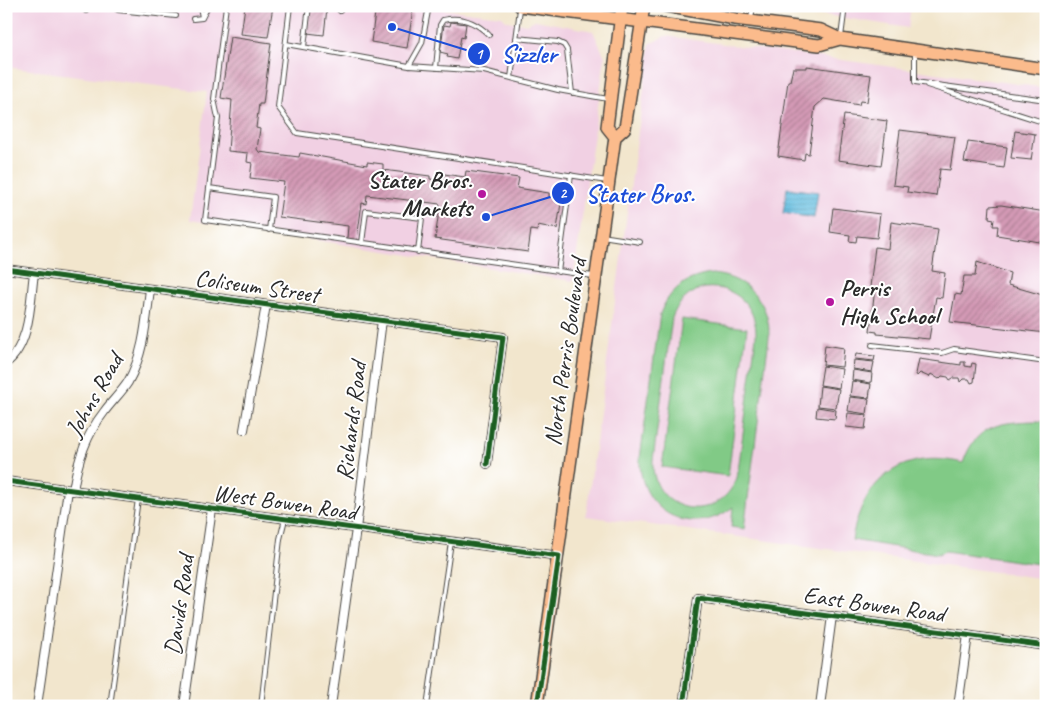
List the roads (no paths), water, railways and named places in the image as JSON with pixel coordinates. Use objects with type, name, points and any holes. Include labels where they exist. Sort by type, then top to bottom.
[{"type":"main road","points":[[520,6],[819,45],[840,39]]},
{"type":"main road","name":"North Perris Boulevard","points":[[537,706],[615,137],[607,126],[622,6]]},
{"type":"main road","points":[[615,137],[625,128],[644,6]]},
{"type":"main road","points":[[666,6],[751,21],[821,30],[840,39],[1046,69]]},
{"type":"street","name":"Coliseum Street","points":[[6,269],[503,337],[487,464]]},
{"type":"street","points":[[6,364],[22,341],[34,273]]},
{"type":"street","name":"Johns Road","points":[[37,706],[70,490],[93,427],[128,383],[137,362],[146,328],[150,289]]},
{"type":"street","points":[[244,430],[266,305]]},
{"type":"street","name":"Richards Road","points":[[331,706],[356,529],[382,320]]},
{"type":"street","name":"West Bowen Road","points":[[6,481],[559,556]]},
{"type":"street","name":"Davids Road","points":[[184,706],[212,509]]},
{"type":"street","name":"East Bowen Road","points":[[684,706],[698,598],[1046,646]]},
{"type":"street","points":[[820,706],[832,616]]},
{"type":"street","points":[[958,706],[968,635]]},
{"type":"lane","points":[[112,6],[118,10],[176,16]]},
{"type":"lane","points":[[200,6],[202,18]]},
{"type":"lane","points":[[202,18],[208,6]]},
{"type":"lane","points":[[226,6],[214,99],[218,118],[205,220],[597,277]]},
{"type":"lane","points":[[290,6],[278,107],[297,133],[609,181]]},
{"type":"lane","points":[[304,47],[309,6]]},
{"type":"lane","points":[[336,6],[340,11]]},
{"type":"lane","points":[[409,66],[422,43],[429,6]]},
{"type":"lane","points":[[511,78],[520,6]]},
{"type":"lane","points":[[751,21],[753,6]]},
{"type":"lane","points":[[840,39],[845,6]]},
{"type":"lane","points":[[193,19],[202,18]]},
{"type":"lane","points":[[436,68],[440,25],[443,20],[450,18],[471,21],[478,24],[489,35]]},
{"type":"lane","points":[[516,38],[558,42],[564,45],[567,50],[572,93]]},
{"type":"lane","points":[[286,44],[409,66],[484,71],[572,93],[610,100]]},
{"type":"lane","points":[[915,82],[916,50]]},
{"type":"lane","points":[[915,82],[1046,100]]},
{"type":"lane","points":[[915,82],[1046,123]]},
{"type":"lane","points":[[558,272],[571,176]]},
{"type":"lane","points":[[209,188],[273,197],[269,230]]},
{"type":"lane","points":[[362,243],[366,211],[422,218],[418,252]]},
{"type":"lane","points":[[602,236],[640,242]]},
{"type":"lane","points":[[872,345],[942,353],[954,349],[1046,362]]},
{"type":"lane","points":[[110,706],[138,499]]},
{"type":"lane","points":[[261,706],[280,539],[285,519]]},
{"type":"lane","points":[[427,706],[451,542]]},
{"type":"water","points":[[787,188],[818,192],[814,218],[783,213]]},
{"type":"place","name":"Sizzler","points":[[392,27]]},
{"type":"place","name":"Stater Bros. Markets","points":[[482,194]]},
{"type":"place","name":"Stater Bros.","points":[[486,217]]},
{"type":"place","name":"Perris High School","points":[[830,302]]}]
